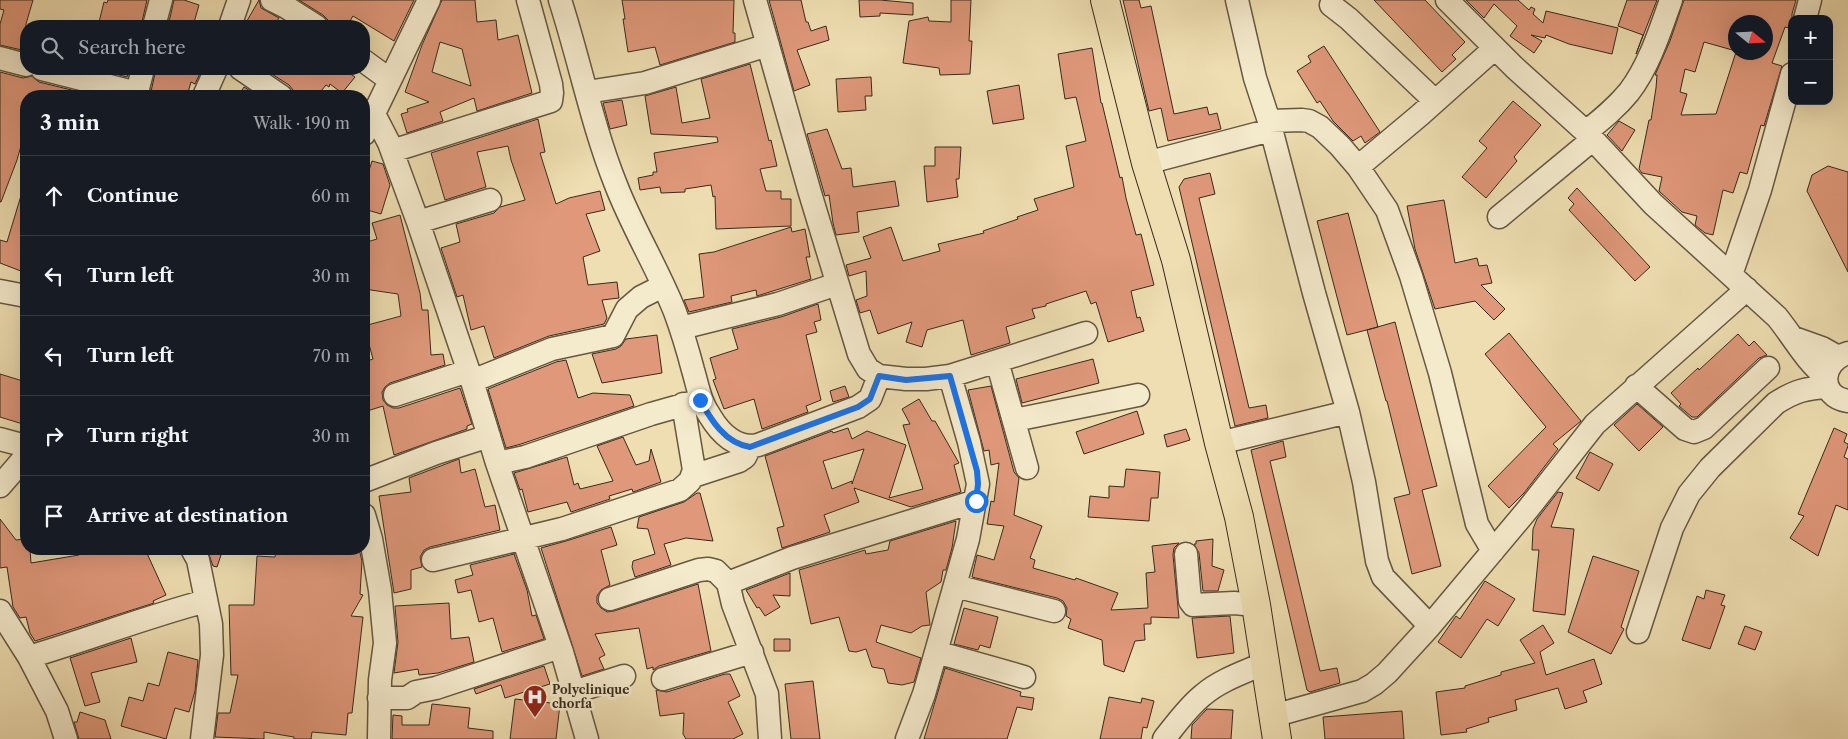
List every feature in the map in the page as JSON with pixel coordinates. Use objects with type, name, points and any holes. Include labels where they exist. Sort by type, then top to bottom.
[{"type":"main road","points":[[1106,0],[1146,163],[1176,260],[1219,443],[1239,517],[1266,663],[1275,728]]},
{"type":"street","points":[[156,20],[161,0]]},
{"type":"street","points":[[232,20],[239,0]]},
{"type":"street","points":[[272,0],[307,20]]},
{"type":"street","points":[[370,122],[430,0]]},
{"type":"street","points":[[392,151],[551,101],[551,84],[528,0]]},
{"type":"street","points":[[433,560],[524,540],[562,529],[680,490],[693,476],[694,467],[690,454],[692,402],[681,328],[616,187],[599,140],[560,0]]},
{"type":"street","points":[[755,0],[837,284],[859,354],[868,368],[879,376],[906,380],[950,376],[1086,333]]},
{"type":"street","points":[[1237,0],[1255,78],[1270,126],[1348,412],[1364,482],[1379,570],[1383,577],[1430,626]]},
{"type":"street","points":[[1447,0],[1589,136],[1653,204],[1777,317],[1794,338],[1804,356],[1827,382],[1838,398],[1848,401]]},
{"type":"street","points":[[1499,217],[1589,136],[1618,104],[1640,76],[1652,51],[1670,0]]},
{"type":"street","points":[[1806,15],[1810,0]]},
{"type":"street","points":[[1331,5],[1349,19],[1435,101]]},
{"type":"street","points":[[586,92],[644,83],[768,45]]},
{"type":"street","points":[[1358,167],[1495,48]]},
{"type":"street","points":[[0,58],[20,63]]},
{"type":"street","points":[[370,66],[390,80]]},
{"type":"street","points":[[65,75],[121,90]]},
{"type":"street","points":[[137,90],[141,75]]},
{"type":"street","points":[[207,90],[213,75]]},
{"type":"street","points":[[250,75],[272,90]]},
{"type":"street","points":[[1275,728],[1362,691],[1387,673],[1430,626],[1493,551],[1595,424],[1636,386],[1739,282],[1760,190],[1788,88]]},
{"type":"street","points":[[374,114],[392,151],[418,222],[560,647],[588,739]]},
{"type":"street","points":[[1146,163],[1270,126],[1286,119],[1309,121],[1320,127],[1340,146],[1358,167],[1387,210],[1411,276],[1440,373],[1477,524],[1493,551]]},
{"type":"street","points":[[418,222],[490,200]]},
{"type":"street","points":[[681,328],[778,304],[837,284]]},
{"type":"street","points":[[395,395],[470,376],[552,349],[613,336],[627,309],[640,297],[663,286]]},
{"type":"street","points":[[0,291],[20,295]]},
{"type":"street","points":[[1794,338],[1843,355]]},
{"type":"street","points":[[1827,382],[1829,366],[1843,355]]},
{"type":"street","points":[[997,361],[1027,468]]},
{"type":"street","points":[[1636,386],[1678,425],[1694,432],[1704,428],[1768,368]]},
{"type":"street","points":[[692,402],[710,416],[721,431],[738,443],[750,447],[858,407],[870,399],[879,376]]},
{"type":"street","points":[[907,739],[924,694],[968,539],[976,501],[977,471],[950,376]]},
{"type":"street","points":[[1638,632],[1672,528],[1689,494],[1710,468],[1776,403],[1786,396],[1827,382]]},
{"type":"street","points":[[1015,420],[1138,395]]},
{"type":"street","points":[[497,463],[525,457],[692,402]]},
{"type":"street","points":[[1219,443],[1348,412]]},
{"type":"street","points":[[370,479],[489,436]]},
{"type":"street","points":[[0,439],[20,444]]},
{"type":"street","points":[[693,476],[739,461],[745,457],[750,447]]},
{"type":"street","points":[[0,486],[20,463]]},
{"type":"street","points":[[728,583],[792,558],[976,501]]},
{"type":"street","points":[[370,536],[380,590],[385,643],[379,698],[379,739]]},
{"type":"street","points":[[1186,554],[1190,601],[1193,605],[1234,603],[1256,605]]},
{"type":"street","points":[[195,555],[198,560],[210,624],[212,655],[202,739]]},
{"type":"street","points":[[610,599],[699,570],[708,569],[722,575],[728,583],[767,694],[770,739]]},
{"type":"street","points":[[955,586],[1054,611]]},
{"type":"street","points":[[29,658],[95,637],[153,615],[206,601]]},
{"type":"street","points":[[0,610],[29,658],[57,711],[66,739]]},
{"type":"street","points":[[379,698],[407,698],[416,692],[436,688],[560,647]]},
{"type":"street","points":[[663,679],[752,652]]},
{"type":"street","points":[[936,652],[1024,677]]},
{"type":"street","points":[[1164,739],[1192,705],[1216,685],[1266,663]]},
{"type":"street","points":[[574,692],[624,676]]},
{"type":"building","points":[[0,0],[33,0],[27,20],[20,20],[20,50],[0,45],[0,24],[4,10],[0,9]]},
{"type":"building","points":[[108,0],[147,0],[142,20],[100,20],[104,2],[107,3]]},
{"type":"building","points":[[174,0],[184,0],[199,5],[195,20],[169,20]]},
{"type":"building","points":[[259,0],[261,8],[279,18],[278,20],[247,20]]},
{"type":"building","points":[[299,0],[414,0],[394,41],[370,26],[370,20],[360,20],[353,16],[351,20],[328,20]]},
{"type":"building","points":[[442,0],[475,0],[477,22],[496,20],[498,40],[518,35],[532,93],[477,111],[474,98],[440,112],[443,121],[407,133],[401,114],[408,112],[407,109],[429,102],[405,92],[422,45]],"holes":[[[440,42],[462,49],[471,86],[432,72]]]},
{"type":"building","points":[[622,0],[734,0],[733,33],[735,33],[735,42],[660,65],[655,47],[628,52]]},
{"type":"building","points":[[769,0],[801,0],[806,22],[808,22],[811,31],[826,26],[829,40],[797,50],[810,85],[794,91]]},
{"type":"building","points":[[859,0],[913,3],[913,15],[880,13],[880,16],[860,17]]},
{"type":"building","points":[[951,0],[971,0],[969,41],[972,41],[970,74],[940,75],[939,68],[903,63],[909,21],[928,17],[929,21],[951,22]]},
{"type":"building","points":[[1123,0],[1139,0],[1141,8],[1151,6],[1174,114],[1207,107],[1209,115],[1217,113],[1221,129],[1168,141],[1161,108],[1149,111]]},
{"type":"building","points":[[1374,0],[1425,0],[1465,42],[1452,55],[1456,59],[1442,72]]},
{"type":"building","points":[[1466,0],[1518,0],[1529,10],[1531,7],[1535,9],[1533,14],[1543,23],[1546,11],[1618,28],[1612,54],[1569,44],[1546,35],[1545,38],[1531,35],[1542,41],[1534,53],[1510,36],[1517,26],[1494,4],[1484,18]]},
{"type":"building","points":[[1627,0],[1657,0],[1636,54],[1643,35],[1618,26]]},
{"type":"building","points":[[1684,0],[1796,0],[1792,15],[1788,15],[1788,28],[1785,27],[1772,63],[1782,66],[1764,126],[1761,125],[1747,174],[1740,172],[1733,193],[1723,190],[1713,235],[1705,233],[1695,225],[1697,216],[1682,212],[1659,191],[1662,177],[1642,173],[1639,169],[1649,120],[1651,120],[1656,88],[1657,75],[1655,75],[1670,41]],"holes":[[[1728,15],[1773,15],[1773,60],[1733,60],[1716,114],[1681,115],[1687,94],[1680,92],[1685,69],[1695,72],[1704,42],[1728,49]]]},
{"type":"building","points":[[1324,46],[1380,132],[1365,143],[1361,136],[1353,141],[1333,121],[1320,101],[1317,103],[1297,71],[1311,62],[1308,56]]},
{"type":"building","points":[[1092,48],[1101,103],[1120,178],[1122,177],[1136,235],[1141,234],[1154,285],[1131,291],[1137,318],[1140,317],[1144,331],[1108,342],[1096,302],[1091,304],[1086,291],[1046,304],[1046,306],[1032,309],[1035,318],[1006,327],[1010,343],[971,355],[963,320],[927,330],[922,347],[906,342],[912,322],[878,334],[870,310],[860,313],[856,300],[867,296],[866,271],[849,276],[846,265],[871,258],[863,237],[891,227],[903,261],[940,251],[938,244],[984,233],[983,231],[1018,219],[1017,217],[1038,210],[1034,199],[1074,187],[1066,146],[1086,141],[1076,97],[1065,99],[1058,54]]},
{"type":"building","points":[[750,64],[777,166],[760,169],[766,191],[781,191],[781,199],[791,199],[791,226],[716,229],[715,196],[713,197],[711,185],[685,189],[685,192],[661,193],[660,187],[640,190],[638,178],[653,175],[653,172],[657,172],[654,153],[718,142],[717,137],[651,134],[645,96],[676,87],[682,123],[710,118],[701,79]]},
{"type":"building","points":[[0,72],[23,78],[32,76],[39,82],[72,90],[20,90],[20,149],[0,202]]},
{"type":"building","points":[[155,75],[199,75],[195,84],[191,82],[189,90],[151,90]]},
{"type":"building","points":[[273,75],[352,75],[355,77],[344,90],[338,90],[330,84],[329,87],[326,85],[322,90],[293,90],[289,85]]},
{"type":"building","points":[[871,77],[872,96],[865,96],[866,110],[838,112],[836,79]]},
{"type":"building","points":[[1019,85],[1024,119],[993,124],[987,91]]},
{"type":"building","points":[[622,100],[627,125],[610,129],[603,103]]},
{"type":"building","points":[[1513,101],[1541,125],[1514,157],[1517,161],[1486,198],[1462,177],[1487,148],[1479,141]]},
{"type":"building","points":[[538,119],[545,152],[540,153],[556,204],[569,198],[600,191],[605,210],[586,214],[600,251],[583,257],[588,285],[617,282],[619,298],[602,300],[607,318],[604,324],[549,336],[494,358],[484,326],[471,330],[463,295],[457,297],[441,248],[460,242],[456,224],[494,213],[500,207],[525,200],[508,146],[477,152],[486,187],[445,200],[431,153]]},
{"type":"building","points":[[1619,121],[1635,130],[1622,151],[1607,135]]},
{"type":"building","points":[[827,129],[842,169],[851,168],[853,187],[895,181],[899,206],[857,212],[859,232],[836,235],[829,195],[825,196],[807,134]]},
{"type":"building","points":[[935,147],[961,147],[959,179],[956,179],[958,197],[927,202],[924,166],[935,166]]},
{"type":"building","points":[[372,161],[383,164],[390,185],[381,214],[370,211],[370,167]]},
{"type":"building","points":[[1828,166],[1848,172],[1848,272],[1807,191],[1812,175]]},
{"type":"building","points":[[1210,173],[1215,194],[1199,198],[1249,408],[1266,405],[1268,418],[1235,426],[1179,187],[1184,179]]},
{"type":"building","points":[[1577,188],[1650,267],[1635,281],[1569,210],[1574,204],[1568,198]]},
{"type":"building","points":[[20,199],[20,271],[0,263],[0,240],[7,242]]},
{"type":"building","points":[[1444,200],[1455,263],[1477,258],[1479,266],[1487,265],[1492,283],[1481,285],[1505,309],[1494,320],[1475,301],[1435,309],[1415,249],[1407,206]]},
{"type":"building","points":[[1348,213],[1378,327],[1347,335],[1317,221]]},
{"type":"building","points":[[400,215],[420,293],[422,310],[428,310],[431,355],[443,354],[445,365],[390,383],[382,392],[383,400],[393,408],[399,408],[460,388],[472,424],[467,426],[467,429],[394,455],[383,406],[370,410],[370,360],[373,359],[370,348],[370,324],[401,316],[398,294],[370,290],[370,241],[377,239],[372,223]]},
{"type":"building","points":[[791,227],[792,232],[805,229],[810,257],[806,257],[811,279],[757,296],[756,290],[731,296],[732,302],[689,312],[684,300],[704,297],[699,254],[714,252]]},
{"type":"building","points":[[818,304],[821,320],[814,322],[817,332],[806,335],[821,400],[806,406],[808,412],[762,429],[754,399],[724,409],[713,380],[716,379],[710,358],[738,349],[732,329],[781,317]]},
{"type":"building","points":[[1395,322],[1437,486],[1422,490],[1441,566],[1412,574],[1394,498],[1410,494],[1367,330]]},
{"type":"building","points":[[1509,333],[1581,421],[1553,444],[1558,449],[1524,493],[1509,508],[1488,486],[1546,427],[1485,354]]},
{"type":"building","points":[[1738,334],[1749,346],[1754,341],[1767,355],[1759,358],[1697,417],[1692,417],[1679,406],[1681,404],[1671,393]]},
{"type":"building","points":[[657,335],[662,373],[602,383],[592,354],[616,349],[626,339]]},
{"type":"building","points":[[1093,359],[1099,383],[1022,403],[1016,379]]},
{"type":"building","points":[[566,360],[578,398],[593,393],[630,395],[634,406],[506,448],[488,389],[556,362]]},
{"type":"building","points":[[0,374],[20,380],[20,423],[0,417]]},
{"type":"building","points":[[845,386],[849,397],[833,402],[830,391]]},
{"type":"building","points":[[991,386],[1014,472],[1019,478],[1014,515],[1042,526],[1030,558],[1035,560],[1033,568],[1075,580],[1076,578],[1118,593],[1111,610],[1148,608],[1146,573],[1155,572],[1152,546],[1179,543],[1174,548],[1173,555],[1179,618],[1151,617],[1151,624],[1144,624],[1145,640],[1135,641],[1124,672],[1104,665],[1102,640],[1068,628],[1071,619],[1066,616],[1067,608],[1063,601],[972,577],[977,555],[994,560],[1004,526],[987,524],[991,501],[994,502],[999,463],[991,465],[989,450],[984,451],[968,390]]},
{"type":"building","points":[[919,399],[932,421],[935,421],[959,463],[954,465],[961,492],[911,507],[854,488],[859,502],[824,515],[830,532],[782,548],[777,528],[784,526],[765,456],[832,431],[833,433],[848,428],[852,439],[867,431],[906,445],[889,498],[923,489],[903,425],[910,424],[902,409]],"holes":[[[864,449],[852,484],[852,481],[832,489],[823,461]]]},
{"type":"building","points":[[1637,404],[1663,427],[1639,451],[1614,425]]},
{"type":"building","points":[[1137,411],[1144,434],[1084,454],[1076,432]]},
{"type":"building","points":[[1834,428],[1847,434],[1844,442],[1848,446],[1844,457],[1848,459],[1848,510],[1836,505],[1818,556],[1790,538],[1804,516],[1798,514]]},
{"type":"building","points":[[1186,429],[1190,440],[1167,447],[1164,435]]},
{"type":"building","points":[[623,437],[636,465],[649,461],[651,449],[661,482],[633,492],[632,489],[609,496],[610,499],[571,512],[567,502],[528,512],[522,489],[520,490],[514,473],[567,457],[574,485],[578,483],[580,489],[613,481],[597,446]]},
{"type":"building","points":[[1283,441],[1286,457],[1270,461],[1320,671],[1337,668],[1340,683],[1310,692],[1307,690],[1251,450]]},
{"type":"building","points":[[1590,452],[1613,464],[1599,491],[1576,478]]},
{"type":"building","points":[[459,459],[461,473],[475,469],[485,507],[495,505],[500,530],[424,550],[420,557],[422,567],[411,570],[411,589],[394,593],[379,496],[411,492],[409,478]]},
{"type":"building","points":[[1126,469],[1160,472],[1158,498],[1151,498],[1149,521],[1088,517],[1090,496],[1109,498],[1109,486],[1124,487]]},
{"type":"building","points":[[1558,492],[1563,493],[1551,527],[1574,529],[1565,615],[1533,611],[1539,550],[1532,550],[1533,529],[1537,519]]},
{"type":"building","points":[[700,493],[713,541],[686,538],[664,544],[671,565],[635,577],[632,567],[633,561],[655,554],[648,529],[637,528],[639,517],[684,502]]},
{"type":"building","points":[[0,519],[16,540],[20,540],[20,555],[30,555],[31,563],[79,555],[148,555],[166,595],[153,601],[154,603],[35,641],[30,633],[26,617],[20,618],[13,607],[7,567],[0,568]]},
{"type":"building","points":[[956,521],[952,548],[946,570],[943,570],[941,582],[926,592],[930,625],[922,626],[911,633],[881,625],[876,642],[921,658],[914,682],[902,685],[888,683],[884,669],[872,667],[866,649],[856,652],[849,651],[839,617],[811,624],[799,570],[865,550],[866,554],[888,550],[890,541]]},
{"type":"building","points":[[611,527],[617,545],[601,550],[610,585],[601,590],[597,596],[597,603],[601,608],[607,612],[614,611],[698,584],[711,651],[659,666],[653,670],[653,667],[647,669],[639,628],[595,634],[605,655],[599,658],[604,669],[582,676],[541,548]]},
{"type":"building","points":[[1213,539],[1212,566],[1224,570],[1218,591],[1203,591],[1199,553],[1194,544],[1196,544],[1196,541]]},
{"type":"building","points":[[514,554],[527,590],[532,616],[536,615],[544,639],[502,652],[493,618],[479,622],[471,590],[458,593],[455,580],[473,575],[470,565]]},
{"type":"building","points":[[209,555],[221,555],[217,567],[213,566]]},
{"type":"building","points":[[275,555],[360,555],[362,561],[360,594],[363,595],[351,616],[363,617],[352,713],[348,713],[346,735],[312,732],[311,739],[294,739],[294,737],[264,732],[264,739],[215,737],[218,713],[230,713],[238,675],[231,675],[229,605],[254,605],[257,556],[275,557]]},
{"type":"building","points":[[1593,556],[1639,571],[1621,627],[1624,629],[1611,654],[1568,632]]},
{"type":"building","points":[[790,573],[790,596],[773,595],[780,607],[765,616],[759,607],[757,608],[746,590]]},
{"type":"building","points":[[1485,581],[1515,599],[1498,626],[1487,619],[1461,658],[1438,642],[1456,616],[1460,619]]},
{"type":"building","points":[[1706,590],[1725,595],[1721,605],[1725,606],[1710,649],[1682,640],[1697,596],[1704,599]]},
{"type":"building","points":[[449,603],[451,639],[469,637],[474,662],[438,673],[419,675],[418,669],[394,673],[398,642],[395,606]]},
{"type":"building","points":[[964,608],[998,617],[990,648],[980,645],[978,650],[954,644]]},
{"type":"building","points":[[1230,616],[1234,653],[1197,658],[1192,618]]},
{"type":"building","points":[[1543,625],[1554,643],[1540,652],[1546,675],[1594,659],[1602,684],[1583,691],[1587,702],[1565,709],[1558,688],[1515,700],[1517,710],[1488,718],[1489,722],[1466,729],[1467,732],[1441,735],[1436,692],[1465,688],[1465,686],[1501,675],[1501,672],[1535,663],[1520,640]]},
{"type":"building","points":[[1745,626],[1762,632],[1755,650],[1738,644]]},
{"type":"building","points":[[131,638],[137,662],[91,673],[100,702],[85,706],[70,658]]},
{"type":"building","points":[[774,639],[790,639],[790,651],[774,651]]},
{"type":"building","points":[[168,652],[198,660],[195,691],[189,712],[175,708],[166,739],[121,726],[129,697],[143,701],[148,683],[159,686]]},
{"type":"building","points":[[544,666],[550,684],[505,698],[501,685],[476,694],[474,689]]},
{"type":"building","points":[[945,668],[1021,692],[1020,696],[1034,698],[1032,710],[1017,707],[1007,739],[924,739]]},
{"type":"building","points":[[730,674],[740,696],[728,702],[743,734],[733,739],[686,739],[683,734],[684,713],[660,716],[656,690],[667,692]]},
{"type":"building","points":[[813,681],[820,739],[791,739],[785,684]]},
{"type":"building","points":[[1109,697],[1141,703],[1142,698],[1154,701],[1147,728],[1143,727],[1141,739],[1100,739]]},
{"type":"building","points":[[515,699],[560,704],[556,739],[510,739]]},
{"type":"building","points":[[432,704],[470,708],[468,728],[493,731],[493,739],[392,739],[393,715],[402,716],[402,725],[429,725]]},
{"type":"building","points":[[1207,709],[1233,710],[1231,739],[1191,739],[1192,725]]},
{"type":"building","points":[[1402,711],[1404,739],[1325,739],[1323,717]]},
{"type":"building","points":[[80,712],[105,720],[111,739],[79,739],[74,722],[77,722]]},
{"type":"place","name":"Polyclinique chorfa","points":[[535,718]]},
{"type":"route","points":[[700,400],[721,431],[743,446],[750,447],[858,407],[870,399],[874,393],[879,376],[906,380],[950,376],[977,471],[976,501]]}]
